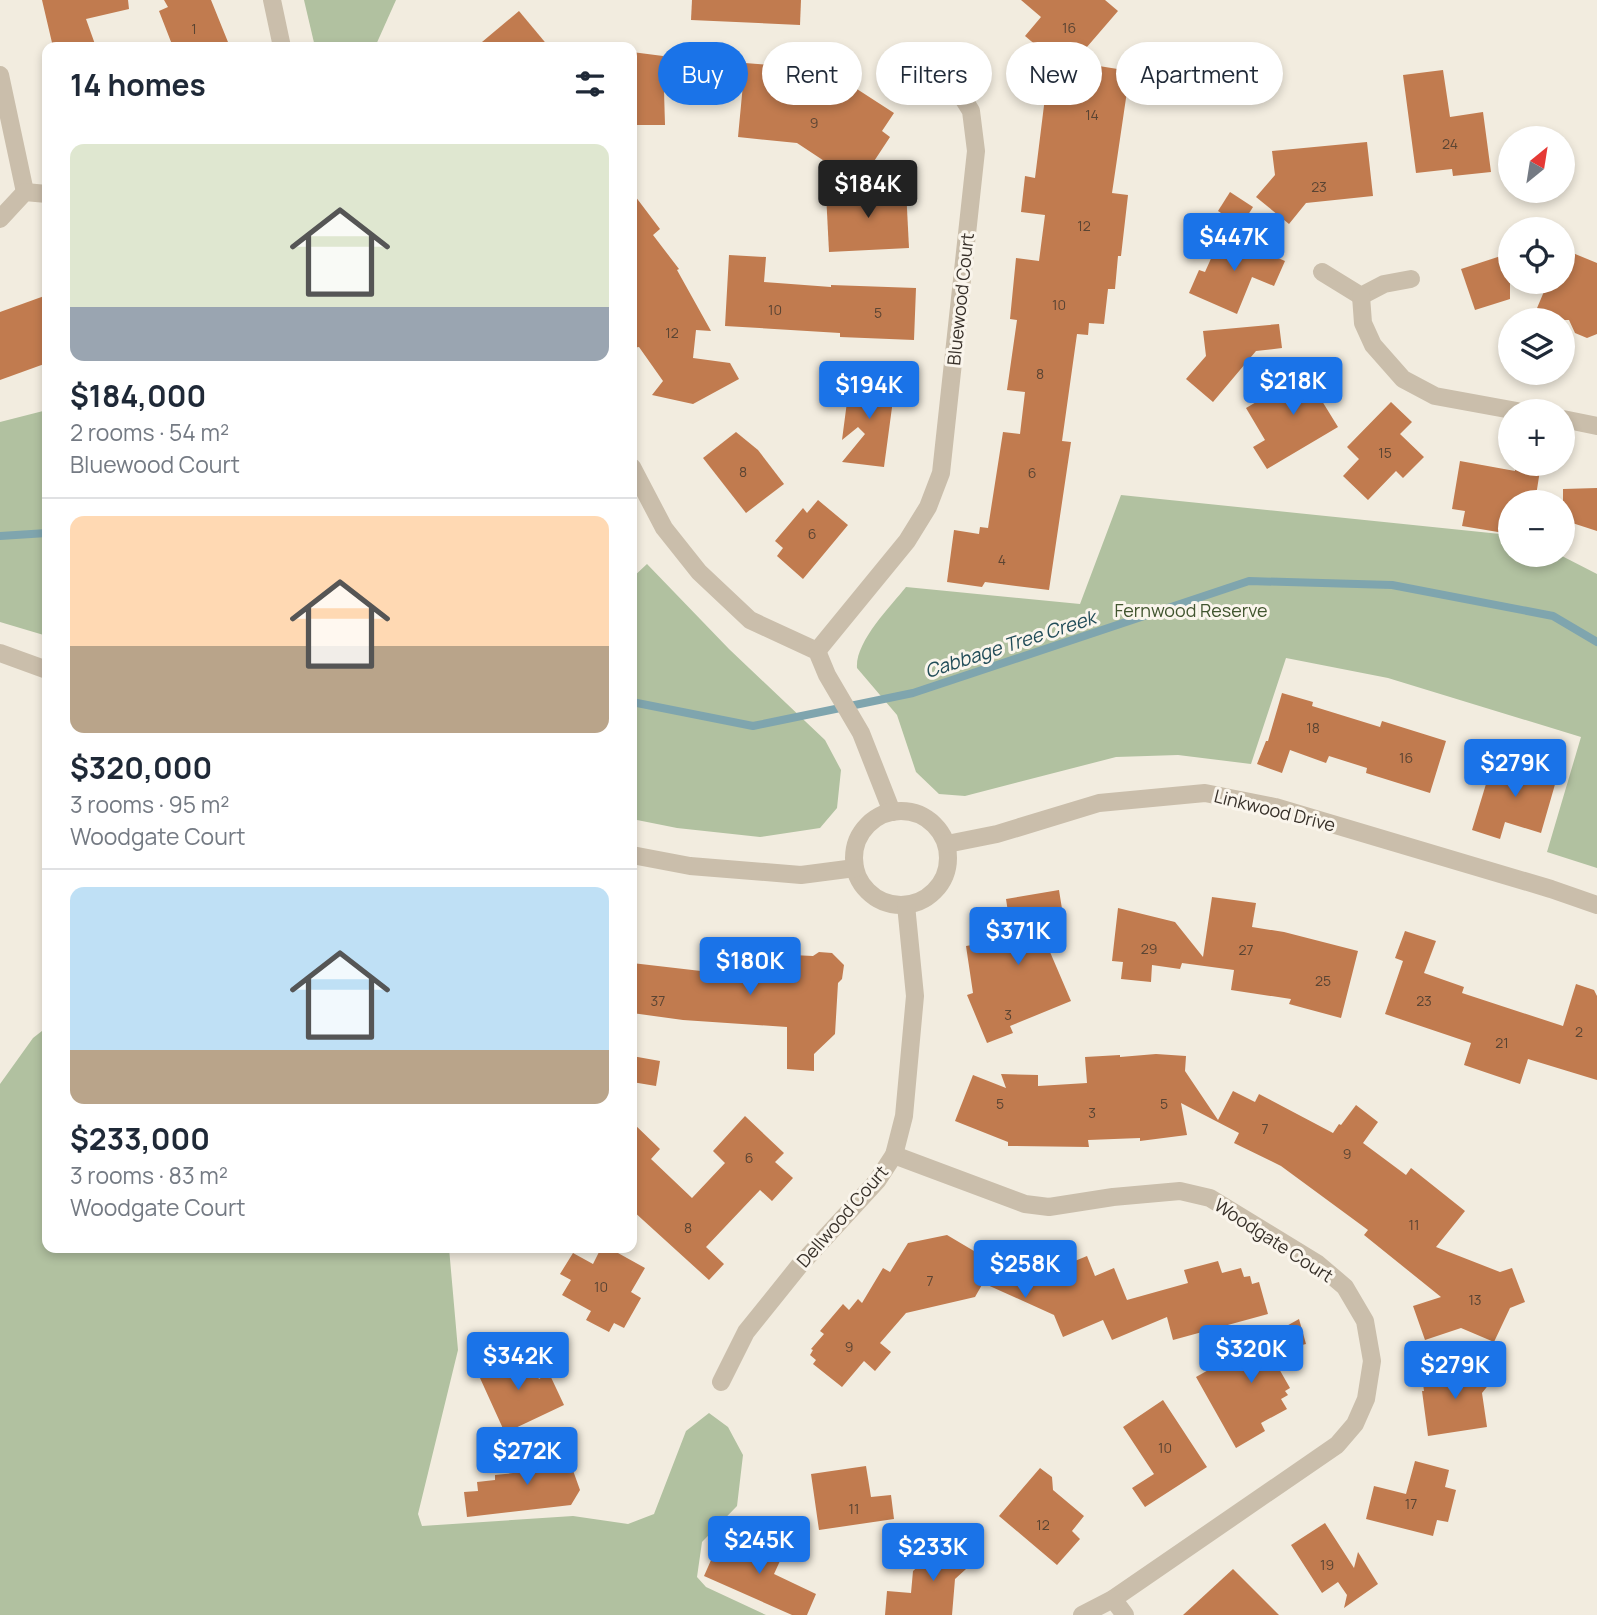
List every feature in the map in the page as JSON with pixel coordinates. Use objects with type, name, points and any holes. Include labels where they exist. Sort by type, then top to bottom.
[{"type":"street","points":[[272,0],[281,42]]},
{"type":"street","points":[[0,75],[25,192]]},
{"type":"street","name":"Bluewood Court","points":[[817,652],[907,541],[928,507],[942,473],[976,151],[971,111],[967,105]]},
{"type":"street","points":[[25,192],[42,194]]},
{"type":"street","points":[[0,219],[25,192]]},
{"type":"street","points":[[1322,272],[1361,296]]},
{"type":"street","points":[[1361,296],[1384,285],[1411,279]]},
{"type":"street","points":[[1361,296],[1363,323],[1373,345],[1403,380],[1435,397],[1498,408]]},
{"type":"street","points":[[1575,421],[1597,426]]},
{"type":"street","points":[[637,477],[664,528],[699,572],[750,620],[817,652],[862,733],[892,811]]},
{"type":"street","points":[[0,653],[42,668]]},
{"type":"street","name":"Linkwood Drive","points":[[947,844],[997,834],[1099,803],[1205,793],[1275,807],[1597,905]]},
{"type":"street","points":[[892,811],[919,814],[931,821],[947,844],[947,872],[941,884],[920,902],[906,905],[880,900],[868,892],[855,868],[854,853],[862,832],[878,817],[892,811]]},
{"type":"street","points":[[637,856],[690,866],[801,875],[855,868]]},
{"type":"street","name":"Dellwood Court","points":[[721,1381],[746,1332],[799,1266],[877,1181],[894,1155],[904,1116],[915,996],[906,905]]},
{"type":"street","name":"Woodgate Court","points":[[894,1155],[1025,1204],[1049,1207],[1113,1197],[1180,1191],[1210,1198],[1318,1264],[1345,1287],[1365,1321],[1372,1361],[1366,1399],[1355,1424],[1337,1446],[1113,1599],[1082,1615]]},
{"type":"street","points":[[1113,1599],[1125,1615]]},
{"type":"green space","points":[[304,0],[396,0],[377,42],[314,42]]},
{"type":"green space","points":[[42,411],[42,635],[0,622],[0,422]]},
{"type":"green space","name":"Fernwood Reserve","points":[[1121,495],[1498,534],[1498,567],[1575,567],[1575,563],[1597,574],[1597,868],[1547,852],[1581,737],[1388,678],[1286,658],[1251,764],[1178,755],[1116,757],[965,796],[939,794],[916,772],[897,715],[857,668],[867,636],[906,587],[1080,604]]},
{"type":"green space","points":[[647,564],[729,649],[825,740],[841,770],[837,808],[820,828],[760,837],[677,828],[637,820],[637,573]]},
{"type":"green space","points":[[42,1031],[42,1253],[449,1253],[458,1350],[418,1514],[422,1526],[573,1516],[628,1524],[654,1514],[686,1431],[709,1413],[728,1427],[743,1455],[737,1506],[702,1542],[697,1577],[706,1587],[766,1615],[0,1615],[0,1084],[33,1038]]},
{"type":"building","points":[[42,0],[128,0],[129,9],[86,19],[94,42],[52,42]]},
{"type":"building","points":[[164,0],[211,0],[228,42],[171,42],[159,11],[168,7]]},
{"type":"building","points":[[692,0],[801,0],[800,25],[691,20]]},
{"type":"building","points":[[1021,0],[1105,0],[1118,11],[1091,42],[1032,42],[1025,36],[1041,17]]},
{"type":"building","points":[[519,11],[545,42],[482,42]]},
{"type":"building","points":[[637,53],[658,55],[658,105],[664,105],[665,125],[637,125]]},
{"type":"building","points":[[748,63],[762,64],[762,105],[862,105],[862,92],[876,101],[876,105],[882,105],[894,113],[882,131],[890,137],[859,184],[797,143],[738,137],[741,105],[748,105]]},
{"type":"building","points":[[1102,66],[1116,69],[1116,105],[1125,105],[1112,193],[1128,195],[1121,256],[1118,256],[1115,289],[1108,289],[1104,324],[1089,323],[1088,335],[1077,334],[1062,441],[1071,442],[1049,590],[985,582],[982,587],[947,582],[954,530],[979,534],[980,527],[988,528],[1003,432],[1020,434],[1025,392],[1007,390],[1017,320],[1010,319],[1016,258],[1039,261],[1045,215],[1021,212],[1025,176],[1035,178],[1044,105],[1102,105]]},
{"type":"building","points":[[1443,70],[1450,117],[1483,112],[1491,172],[1453,176],[1452,169],[1416,173],[1403,75]]},
{"type":"building","points":[[1367,142],[1373,196],[1306,203],[1289,224],[1256,197],[1275,175],[1272,151]]},
{"type":"building","points":[[906,189],[909,248],[829,252],[826,193]]},
{"type":"building","points":[[1230,192],[1253,207],[1241,226],[1218,211]]},
{"type":"building","points":[[637,199],[660,229],[653,235],[679,269],[677,270],[711,331],[696,330],[693,358],[730,363],[739,379],[693,404],[652,395],[663,381],[639,347]]},
{"type":"building","points":[[1222,234],[1285,261],[1274,286],[1252,277],[1237,314],[1189,293],[1199,270],[1205,272]]},
{"type":"building","points":[[1575,254],[1597,263],[1597,334],[1587,338],[1575,333],[1575,308],[1537,308],[1543,294],[1575,294]]},
{"type":"building","points":[[729,255],[766,257],[764,282],[831,287],[916,288],[914,340],[840,337],[840,333],[725,326]]},
{"type":"building","points":[[1498,257],[1498,294],[1510,294],[1510,299],[1475,310],[1461,269]]},
{"type":"building","points":[[42,297],[42,365],[0,380],[0,312]]},
{"type":"building","points":[[1279,324],[1282,348],[1256,351],[1213,402],[1186,379],[1206,356],[1203,331]]},
{"type":"building","points":[[1318,366],[1335,394],[1322,401],[1338,427],[1267,469],[1253,447],[1265,440],[1246,408]]},
{"type":"building","points":[[850,379],[895,385],[884,467],[842,462],[865,434],[858,427],[842,440]]},
{"type":"building","points":[[1391,402],[1412,422],[1400,434],[1424,457],[1403,478],[1396,471],[1368,500],[1343,476],[1359,459],[1347,447]]},
{"type":"building","points":[[736,432],[758,450],[784,484],[746,513],[703,458]]},
{"type":"building","points":[[1460,461],[1498,468],[1498,476],[1539,476],[1537,490],[1498,490],[1498,532],[1462,526],[1465,511],[1452,509]]},
{"type":"building","points":[[1597,488],[1597,531],[1575,524],[1575,490],[1563,489]]},
{"type":"building","points":[[818,500],[848,525],[803,579],[777,556],[783,548],[775,541],[803,508],[807,513]]},
{"type":"building","points":[[1282,693],[1313,702],[1312,706],[1380,727],[1382,721],[1446,741],[1430,793],[1366,773],[1367,768],[1329,756],[1326,763],[1290,750],[1282,773],[1257,764],[1268,741]]},
{"type":"building","points":[[1493,761],[1514,767],[1516,761],[1558,774],[1541,833],[1505,822],[1500,839],[1472,830]]},
{"type":"building","points":[[1059,890],[1066,934],[1044,938],[1071,1001],[1010,1026],[1013,1033],[987,1043],[967,995],[973,993],[966,946],[1012,938],[1006,899]]},
{"type":"building","points":[[1212,897],[1256,903],[1252,927],[1284,932],[1358,951],[1341,1018],[1289,1004],[1291,999],[1231,990],[1234,970],[1182,963],[1180,969],[1152,965],[1151,982],[1121,979],[1123,962],[1112,961],[1118,908],[1175,922],[1203,957]]},
{"type":"building","points":[[1405,931],[1436,941],[1424,973],[1464,987],[1462,993],[1563,1026],[1576,984],[1594,990],[1597,996],[1597,1080],[1528,1059],[1520,1084],[1464,1065],[1471,1043],[1385,1014],[1403,961],[1395,958]]},
{"type":"building","points":[[819,952],[832,953],[844,965],[842,979],[838,983],[835,1034],[814,1054],[814,1071],[787,1069],[787,1027],[683,1020],[637,1014],[637,964],[701,971],[702,954],[792,960],[792,955],[813,956]]},
{"type":"building","points":[[1156,1054],[1186,1056],[1185,1071],[1218,1120],[1233,1091],[1255,1102],[1259,1094],[1333,1133],[1356,1105],[1378,1122],[1363,1143],[1406,1175],[1411,1168],[1465,1211],[1436,1247],[1500,1272],[1512,1268],[1525,1302],[1510,1308],[1494,1342],[1461,1328],[1425,1340],[1413,1306],[1441,1297],[1364,1235],[1368,1230],[1281,1166],[1234,1143],[1239,1133],[1181,1103],[1187,1135],[1140,1141],[1140,1138],[1088,1140],[1089,1147],[1008,1146],[1008,1142],[955,1121],[973,1075],[1006,1088],[1001,1074],[1038,1075],[1038,1086],[1087,1083],[1085,1057]]},
{"type":"building","points":[[637,1057],[660,1061],[656,1086],[637,1083]]},
{"type":"building","points":[[745,1116],[784,1153],[775,1162],[793,1178],[772,1201],[760,1190],[706,1247],[724,1264],[709,1280],[637,1215],[637,1127],[660,1149],[651,1159],[692,1198],[725,1163],[713,1151]]},
{"type":"building","points":[[947,1235],[974,1251],[977,1246],[1036,1277],[1087,1256],[1095,1276],[1114,1268],[1127,1300],[1188,1283],[1184,1270],[1218,1261],[1222,1273],[1241,1268],[1244,1277],[1250,1276],[1252,1284],[1259,1282],[1268,1314],[1173,1340],[1167,1317],[1112,1340],[1103,1320],[1063,1337],[1054,1315],[983,1283],[975,1297],[906,1313],[880,1343],[891,1352],[875,1371],[864,1361],[842,1387],[813,1364],[816,1360],[810,1355],[813,1350],[811,1349],[824,1334],[820,1331],[843,1304],[849,1310],[858,1299],[862,1303],[883,1268],[890,1272],[908,1243]]},
{"type":"building","points":[[573,1253],[593,1264],[598,1253],[618,1253],[645,1268],[631,1292],[641,1298],[624,1328],[614,1323],[609,1332],[586,1320],[591,1311],[562,1295],[571,1280],[560,1274]]},
{"type":"building","points":[[1299,1319],[1306,1344],[1270,1353],[1290,1388],[1285,1391],[1288,1395],[1281,1399],[1287,1409],[1261,1423],[1265,1431],[1236,1448],[1196,1377]]},
{"type":"building","points":[[496,1349],[513,1355],[522,1374],[534,1369],[539,1379],[549,1373],[564,1405],[505,1433],[480,1378],[486,1375]]},
{"type":"building","points":[[1488,1368],[1490,1383],[1482,1393],[1487,1427],[1428,1436],[1422,1377]]},
{"type":"building","points":[[1163,1400],[1207,1467],[1145,1507],[1132,1488],[1154,1474],[1123,1427]]},
{"type":"building","points":[[565,1448],[580,1490],[571,1505],[467,1517],[464,1492],[478,1491],[477,1482],[495,1480],[495,1475],[523,1472],[518,1459]]},
{"type":"building","points":[[1415,1461],[1449,1470],[1445,1487],[1456,1490],[1448,1522],[1437,1520],[1433,1536],[1366,1519],[1374,1486],[1406,1494]]},
{"type":"building","points":[[866,1466],[871,1497],[891,1495],[894,1519],[819,1530],[811,1474]]},
{"type":"building","points":[[1040,1468],[1052,1477],[1053,1490],[1084,1516],[1072,1531],[1080,1539],[1057,1565],[999,1516]]},
{"type":"building","points":[[1325,1523],[1354,1568],[1358,1552],[1378,1584],[1344,1608],[1347,1595],[1338,1582],[1322,1593],[1291,1545]]},
{"type":"building","points":[[754,1536],[785,1550],[774,1574],[816,1594],[807,1615],[792,1615],[704,1576],[719,1542],[746,1554]]},
{"type":"building","points":[[950,1538],[953,1542],[957,1538],[977,1559],[955,1579],[952,1615],[885,1615],[887,1591],[911,1593],[913,1571]]},
{"type":"building","points":[[1233,1569],[1279,1615],[1183,1615]]},
{"type":"waterway","name":"Cabbage Tree Creek","points":[[0,536],[42,533]]},
{"type":"waterway","name":"Cabbage Tree Creek","points":[[637,703],[753,726],[913,693],[1249,581],[1392,585],[1553,616],[1597,642]]}]
